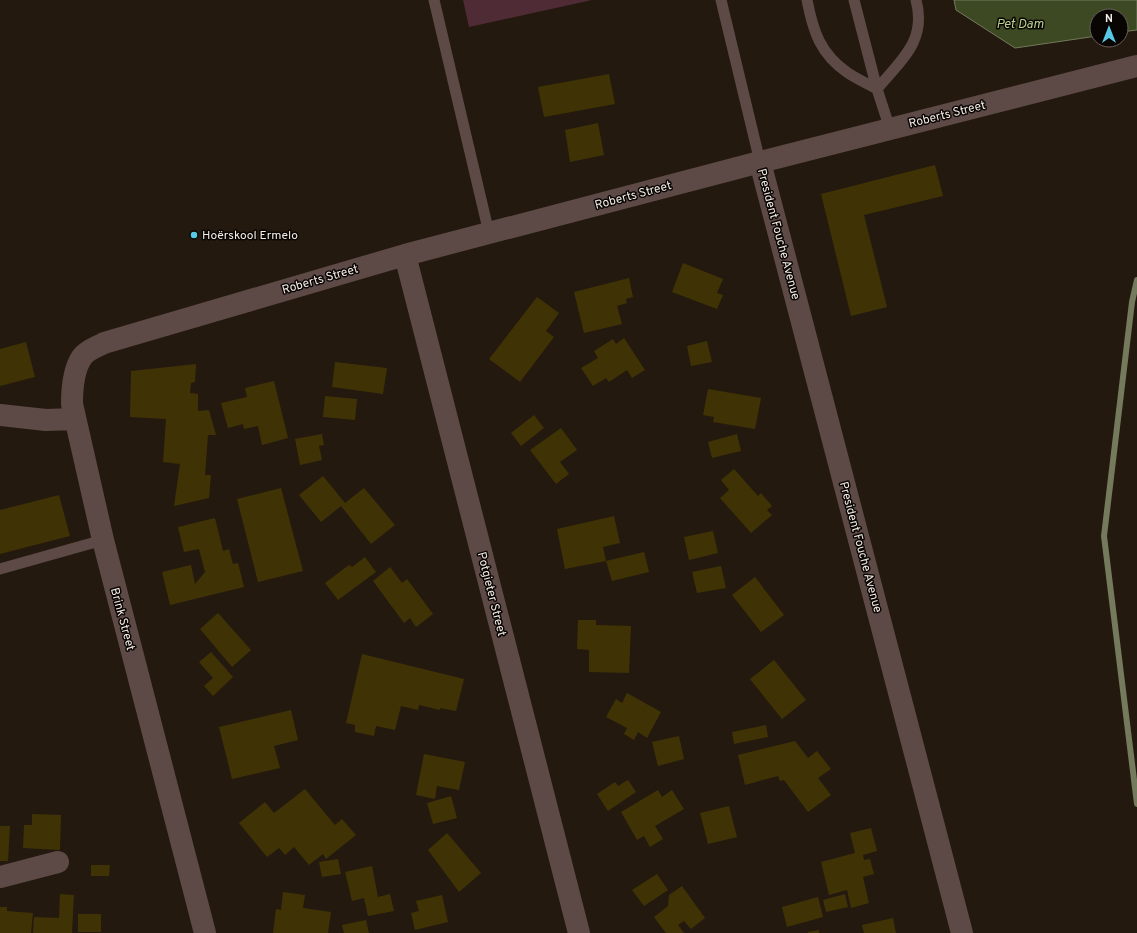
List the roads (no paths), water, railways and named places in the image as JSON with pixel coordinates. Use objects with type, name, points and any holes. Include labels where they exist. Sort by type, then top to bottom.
[{"type":"street","name":"Roberts Street","points":[[132,334],[404,255],[1137,66]]},
{"type":"street","name":"President Fouche Avenue","points":[[760,162],[962,933]]},
{"type":"street","name":"Potgieter Street","points":[[404,255],[579,933]]},
{"type":"street","name":"Brink Street","points":[[132,334],[104,343],[90,350],[82,357],[76,371],[72,390],[72,404],[103,540],[205,933]]},
{"type":"street","points":[[0,415],[46,420],[76,419]]},
{"type":"street","points":[[0,876],[58,862]]},
{"type":"lane","points":[[434,0],[489,233]]},
{"type":"lane","points":[[722,0],[760,162]]},
{"type":"lane","points":[[807,0],[812,25],[825,52],[848,74],[878,89]]},
{"type":"lane","points":[[854,0],[890,129]]},
{"type":"lane","points":[[878,89],[910,50],[917,34],[920,13],[916,0]]},
{"type":"lane","points":[[0,569],[103,540]]},
{"type":"water","name":"Pet Dam","points":[[954,0],[1137,0],[1137,30],[1129,31],[1129,8],[1089,8],[1089,37],[1015,48],[956,10]]},
{"type":"waterway","points":[[1137,280],[1132,302],[1104,536],[1137,804]]},
{"type":"place","name":"Hoërskool Ermelo","points":[[194,235]]}]
